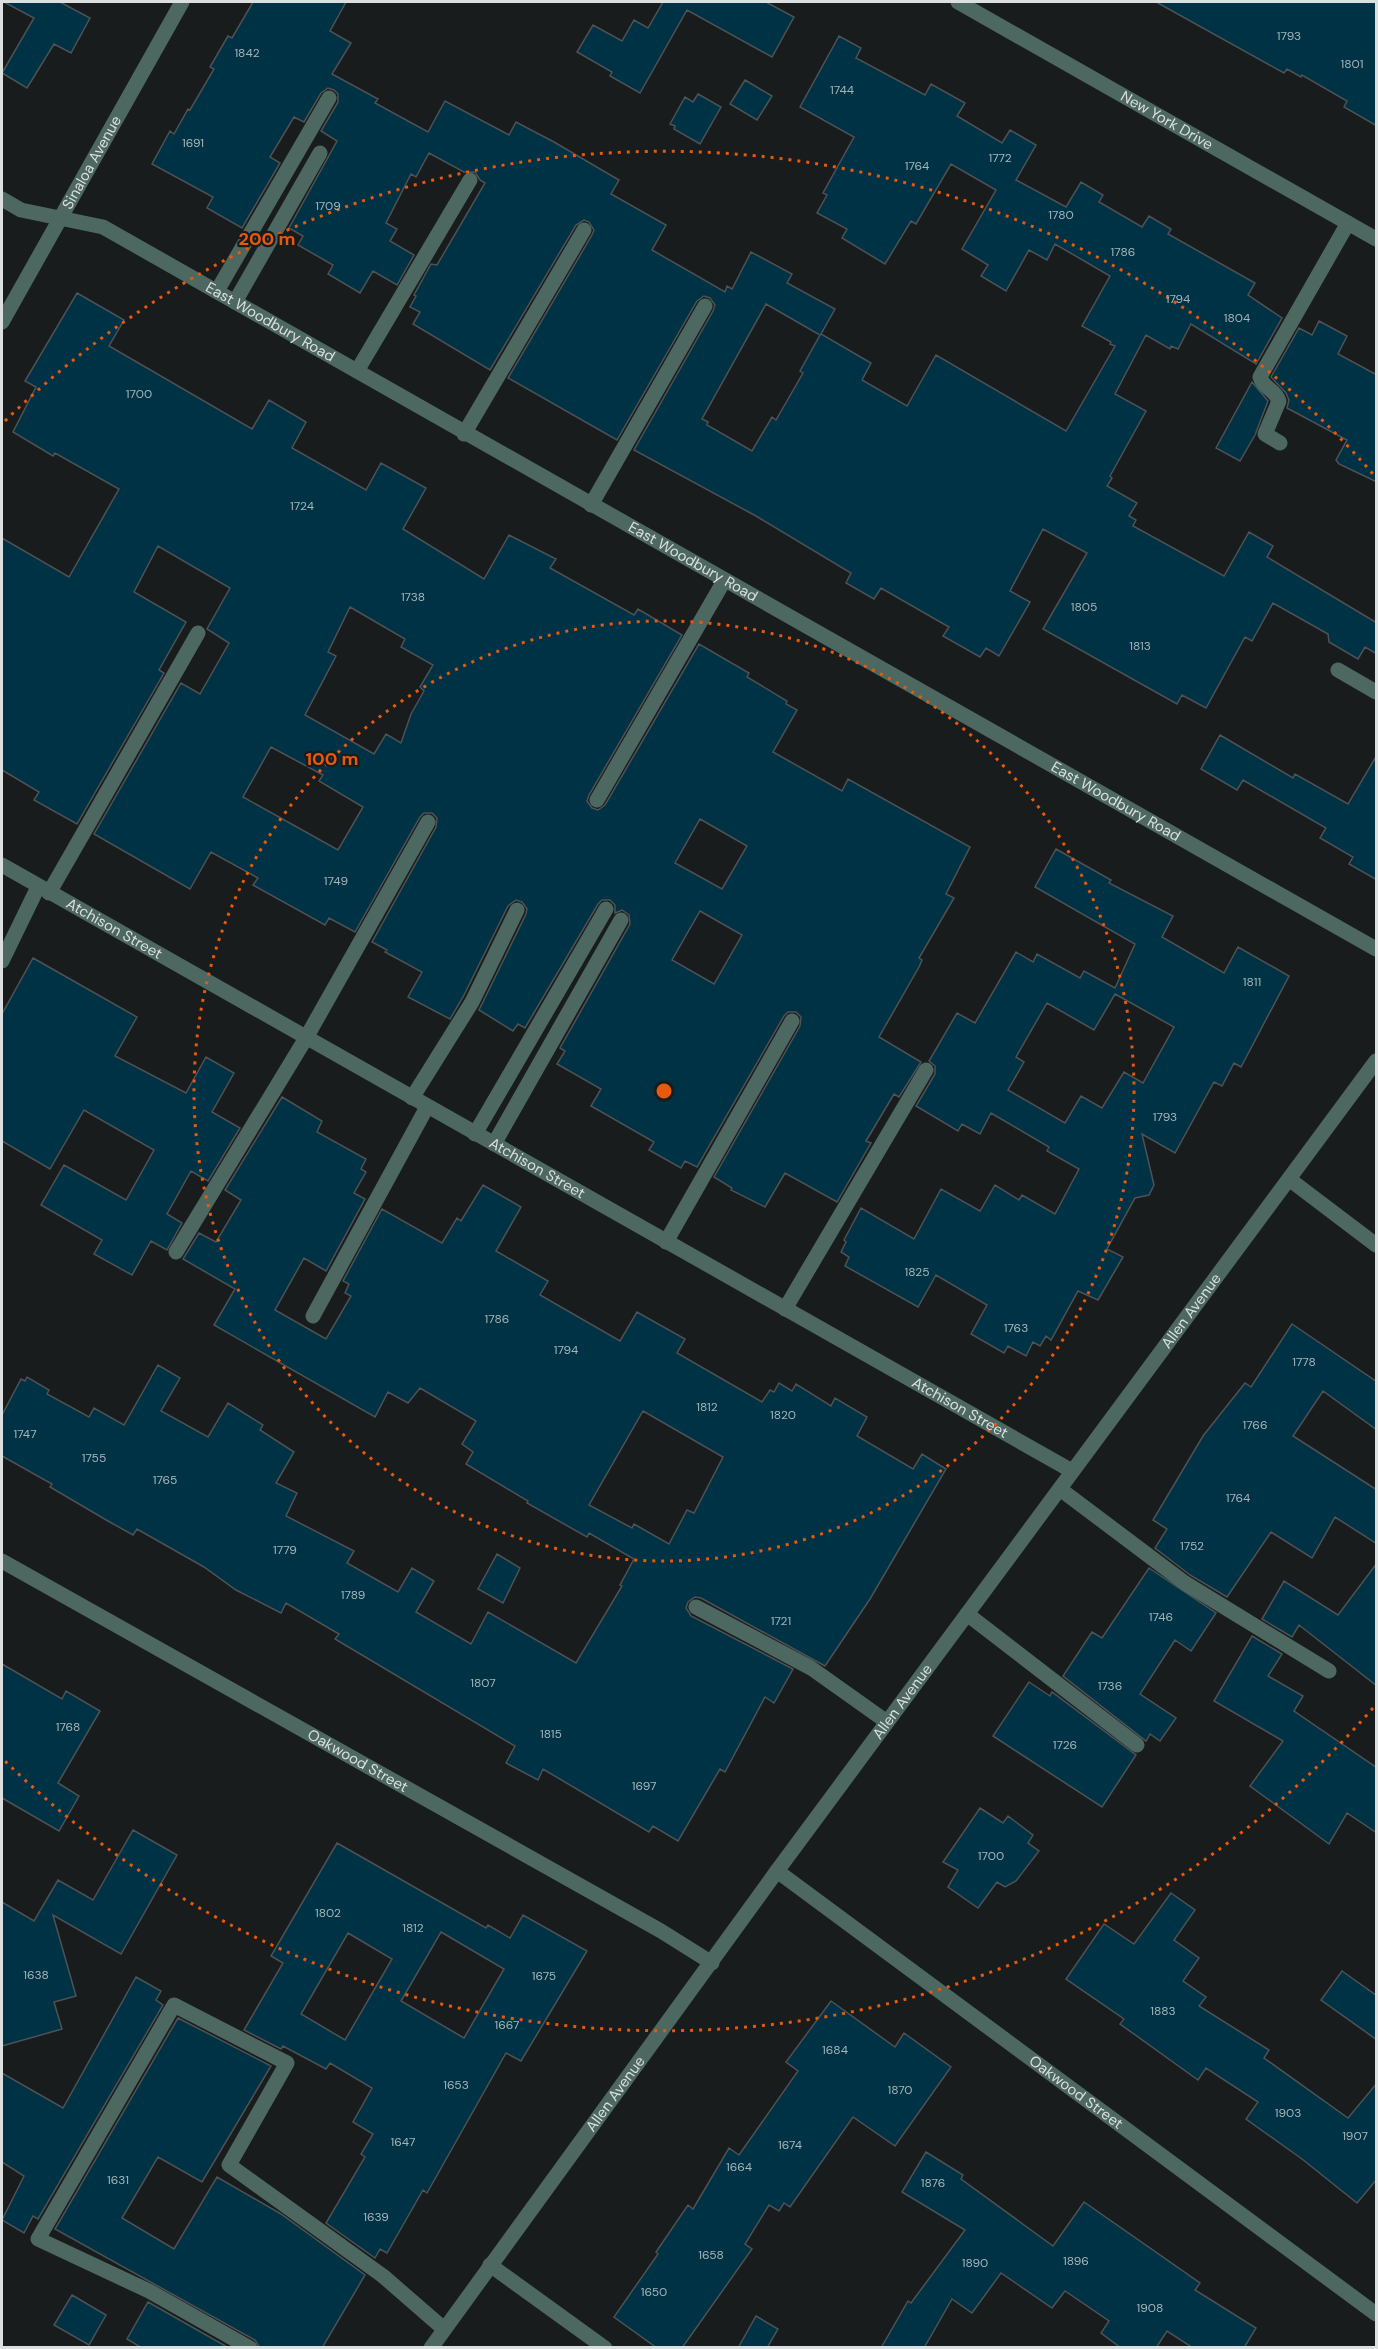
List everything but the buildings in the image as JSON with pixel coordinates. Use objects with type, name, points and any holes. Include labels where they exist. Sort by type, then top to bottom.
[{"type":"street","name":"Sinaloa Avenue","points":[[2,322],[182,2]]},
{"type":"street","name":"New York Drive","points":[[958,2],[1377,239]]},
{"type":"street","points":[[217,291],[329,98]]},
{"type":"street","points":[[235,302],[320,153]]},
{"type":"street","points":[[357,371],[470,180]]},
{"type":"street","name":"East Woodbury Road","points":[[2,199],[21,210],[103,227],[464,434],[1377,949]]},
{"type":"street","points":[[1280,443],[1265,434],[1279,401],[1276,392],[1262,383],[1260,377],[1348,223]]},
{"type":"street","points":[[464,434],[584,230]]},
{"type":"street","points":[[591,505],[705,306]]},
{"type":"street","points":[[597,800],[724,581]]},
{"type":"street","points":[[2,961],[198,633]]},
{"type":"street","points":[[1338,670],[1377,692]]},
{"type":"street","points":[[176,1252],[306,1038],[428,822]]},
{"type":"street","name":"Atchison Street","points":[[2,865],[1072,1471]]},
{"type":"street","points":[[475,1134],[606,909]]},
{"type":"street","points":[[412,1098],[472,1002],[517,910]]},
{"type":"street","points":[[494,1144],[621,920]]},
{"type":"street","points":[[666,1242],[792,1021]]},
{"type":"street","name":"Allen Avenue","points":[[431,2348],[712,1963],[777,1870],[1377,1061]]},
{"type":"street","points":[[785,1309],[926,1070]]},
{"type":"street","points":[[313,1316],[427,1107]]},
{"type":"street","points":[[1289,1179],[1377,1245]]},
{"type":"street","points":[[1060,1489],[1185,1583],[1329,1671]]},
{"type":"street","name":"Oakwood Street","points":[[2,1561],[651,1925],[712,1963]]},
{"type":"street","points":[[696,1607],[811,1668],[887,1722]]},
{"type":"street","points":[[967,1614],[1137,1745]]},
{"type":"street","name":"Oakwood Street","points":[[777,1870],[1377,2314]]},
{"type":"street","points":[[250,2348],[149,2291],[38,2239],[174,2005],[287,2063],[229,2165],[383,2276],[444,2329]]},
{"type":"street","points":[[490,2265],[605,2348]]}]
